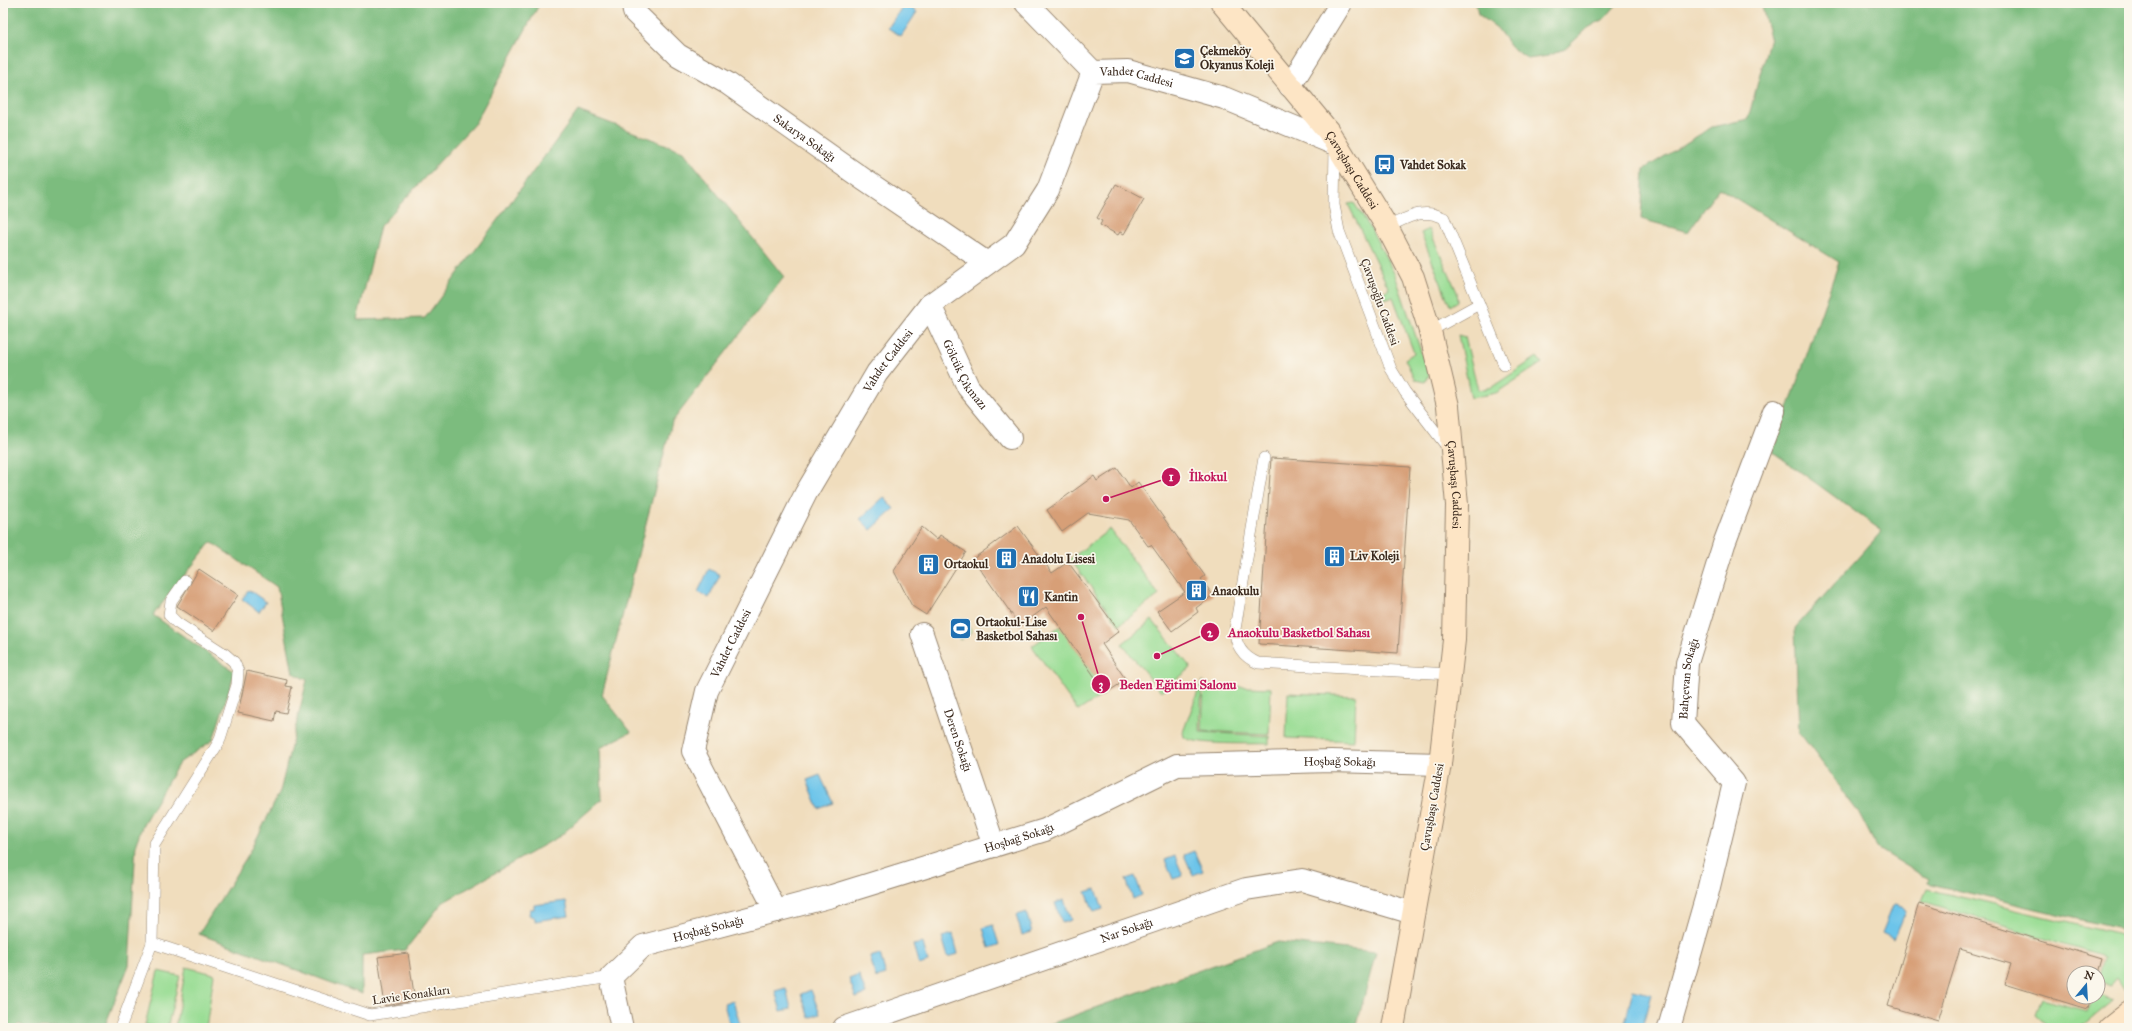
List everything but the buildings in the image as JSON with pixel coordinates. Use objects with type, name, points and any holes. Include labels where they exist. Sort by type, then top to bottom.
[{"type":"main road","name":"Çavuşbaşı Caddesi","points":[[1222,3],[1328,131],[1387,227],[1413,277],[1430,331],[1448,406],[1451,452],[1457,504],[1454,640],[1440,764],[1394,1028]]},
{"type":"main road","points":[[2110,1028],[2129,1013]]},
{"type":"street","name":"Sakarya Sokağı","points":[[633,3],[634,12],[678,54],[727,83],[863,179],[987,263]]},
{"type":"street","points":[[1026,3],[1093,72]]},
{"type":"street","points":[[1290,86],[1341,3]]},
{"type":"street","name":"Vahdet Caddesi","points":[[776,911],[693,751],[708,692],[806,493],[877,373],[930,306],[1014,244],[1048,190],[1093,72],[1128,71],[1224,98],[1335,144]]},
{"type":"street","name":"Gölcük Çıkmazı","points":[[930,306],[968,387],[1010,438]]},
{"type":"street","name":"Bahçevan Sokağı","points":[[1669,1028],[1707,895],[1734,783],[1683,723],[1688,662],[1724,544],[1774,411]]},
{"type":"street","name":"Deren Sokağı","points":[[922,634],[994,846]]},
{"type":"street","name":"Hoşbağ Sokağı","points":[[611,977],[643,946],[832,896],[1045,830],[1177,765],[1331,761],[1440,764]]},
{"type":"street","name":"Nar Sokağı","points":[[844,1028],[1246,889],[1302,880],[1413,913]]},
{"type":"street","points":[[611,977],[622,1028]]},
{"type":"lane","name":"Çavuşoğlu Caddesi","points":[[1335,144],[1334,205],[1339,231],[1391,370],[1405,392],[1451,452]]},
{"type":"lane","points":[[1387,227],[1422,213],[1434,213],[1444,218],[1504,365]]},
{"type":"lane","points":[[1430,331],[1479,304]]},
{"type":"lane","points":[[1264,458],[1235,637],[1242,652],[1258,663],[1450,674]]},
{"type":"lane","points":[[120,1028],[152,944],[154,845],[219,742],[237,685],[238,671],[234,662],[225,654],[176,623],[169,615],[171,601],[184,581]]},
{"type":"lane","name":"Lavie Konakları","points":[[152,944],[370,1015],[611,977]]},
{"type":"green space","points":[[3,3],[540,3],[475,123],[380,226],[357,320],[425,318],[578,111],[683,151],[784,277],[672,422],[602,695],[631,732],[600,748],[602,799],[560,836],[442,903],[405,950],[362,955],[362,994],[199,934],[251,850],[280,792],[307,680],[293,673],[277,587],[211,542],[153,615],[235,672],[213,740],[179,763],[143,824],[136,843],[129,965],[104,1028],[26,1028],[19,1024],[15,1028],[3,1028]]},
{"type":"green space","points":[[1476,3],[1618,3],[1605,18],[1588,28],[1565,49],[1548,56],[1528,59],[1511,47],[1497,28],[1478,14]]},
{"type":"green space","points":[[1761,3],[2129,3],[2129,931],[1927,883],[1928,879],[1877,848],[1858,811],[1799,732],[1795,628],[1882,531],[1773,452],[1839,262],[1719,188],[1688,232],[1641,219],[1644,169],[1712,127],[1748,119],[1770,37]]},
{"type":"green space","points":[[1354,203],[1371,229],[1395,275],[1429,375],[1425,382],[1415,380],[1405,359],[1414,353],[1393,297],[1381,299],[1379,294],[1389,289],[1348,204]]},
{"type":"green space","points":[[1429,229],[1457,292],[1458,301],[1450,306],[1421,233]]},
{"type":"green space","points":[[1458,335],[1465,337],[1478,390],[1492,387],[1537,357],[1542,363],[1496,393],[1471,398]]},
{"type":"green space","points":[[1110,529],[1159,595],[1119,625],[1070,559]]},
{"type":"green space","name":"Ortaokul-Lise Basketbol Sahası","points":[[963,618],[972,632],[960,640],[950,626]]},
{"type":"green space","points":[[1152,620],[1191,668],[1161,692],[1122,644]]},
{"type":"green space","points":[[1060,626],[1106,693],[1078,711],[1032,646]]},
{"type":"green space","points":[[1202,681],[1200,732],[1269,736],[1269,744],[1211,743],[1190,740],[1184,737],[1183,732]]},
{"type":"green space","points":[[1204,685],[1271,688],[1269,734],[1202,731]]},
{"type":"green space","points":[[1288,693],[1356,696],[1354,741],[1286,738]]},
{"type":"green space","points":[[1927,889],[2129,937],[2129,989],[2126,992],[2117,978],[2110,986],[2106,984],[2106,965],[2102,965],[2104,957],[1922,901]]},
{"type":"green space","points":[[1278,942],[1376,952],[1356,1028],[1039,1028]]},
{"type":"green space","points":[[186,967],[214,974],[206,1028],[175,1028]]},
{"type":"green space","points":[[158,971],[180,976],[167,1028],[145,1025]]},
{"type":"green space","points":[[2106,998],[2113,1001],[2080,1028],[2050,1028],[2036,1015],[2042,999],[2088,1011],[2090,1005],[2106,1005]]},
{"type":"water","points":[[904,4],[917,12],[901,36],[888,28]]},
{"type":"water","points":[[884,497],[894,509],[871,530],[860,519]]},
{"type":"water","points":[[709,569],[720,575],[709,598],[698,592]]},
{"type":"water","points":[[249,590],[266,602],[259,612],[242,599]]},
{"type":"water","points":[[820,775],[833,803],[819,809],[807,780]]},
{"type":"water","points":[[1194,851],[1203,871],[1193,875],[1184,855]]},
{"type":"water","points":[[1175,856],[1183,876],[1173,879],[1165,860]]},
{"type":"water","points":[[1135,876],[1142,895],[1133,899],[1126,879]]},
{"type":"water","points":[[1096,889],[1103,909],[1094,912],[1086,892]]},
{"type":"water","points":[[1064,900],[1071,920],[1062,923],[1055,903]]},
{"type":"water","points":[[566,901],[569,916],[535,921],[535,918],[529,915],[530,909],[534,909],[534,905]]},
{"type":"water","points":[[1896,905],[1904,908],[1906,911],[1894,939],[1882,933],[1893,906]]},
{"type":"water","points":[[1026,912],[1032,932],[1022,935],[1016,915]]},
{"type":"water","points":[[993,925],[999,945],[989,948],[983,928]]},
{"type":"water","points":[[953,934],[958,954],[948,957],[942,937]]},
{"type":"water","points":[[923,943],[928,962],[919,965],[913,945]]},
{"type":"water","points":[[880,954],[886,975],[876,978],[870,957]]},
{"type":"water","points":[[859,975],[866,994],[856,998],[849,979]]},
{"type":"water","points":[[786,988],[791,1009],[781,1011],[775,991]]},
{"type":"water","points":[[811,990],[820,1014],[809,1018],[801,994]]},
{"type":"water","points":[[1633,990],[1651,994],[1642,1028],[1624,1027]]},
{"type":"water","points":[[733,1001],[740,1024],[730,1026],[724,1004]]},
{"type":"place","name":"Çekmeköy Okyanus Koleji","points":[[1185,58]]},
{"type":"place","name":"Vahdet Sokak","points":[[1384,165]]},
{"type":"place","name":"İlkokul","points":[[1106,499]]},
{"type":"place","name":"Liv Koleji","points":[[1334,556]]},
{"type":"place","name":"Anadolu Lisesi","points":[[1007,559]]},
{"type":"place","name":"Ortaokul","points":[[928,564]]},
{"type":"place","name":"Anaokulu","points":[[1196,591]]},
{"type":"place","name":"Kantin","points":[[1029,597]]},
{"type":"place","name":"Beden Eğitimi Salonu","points":[[1081,617]]},
{"type":"place","name":"Ortaokul-Lise Basketbol Sahası","points":[[961,629]]},
{"type":"place","name":"Anaokulu Basketbol Sahası","points":[[1157,656]]}]
